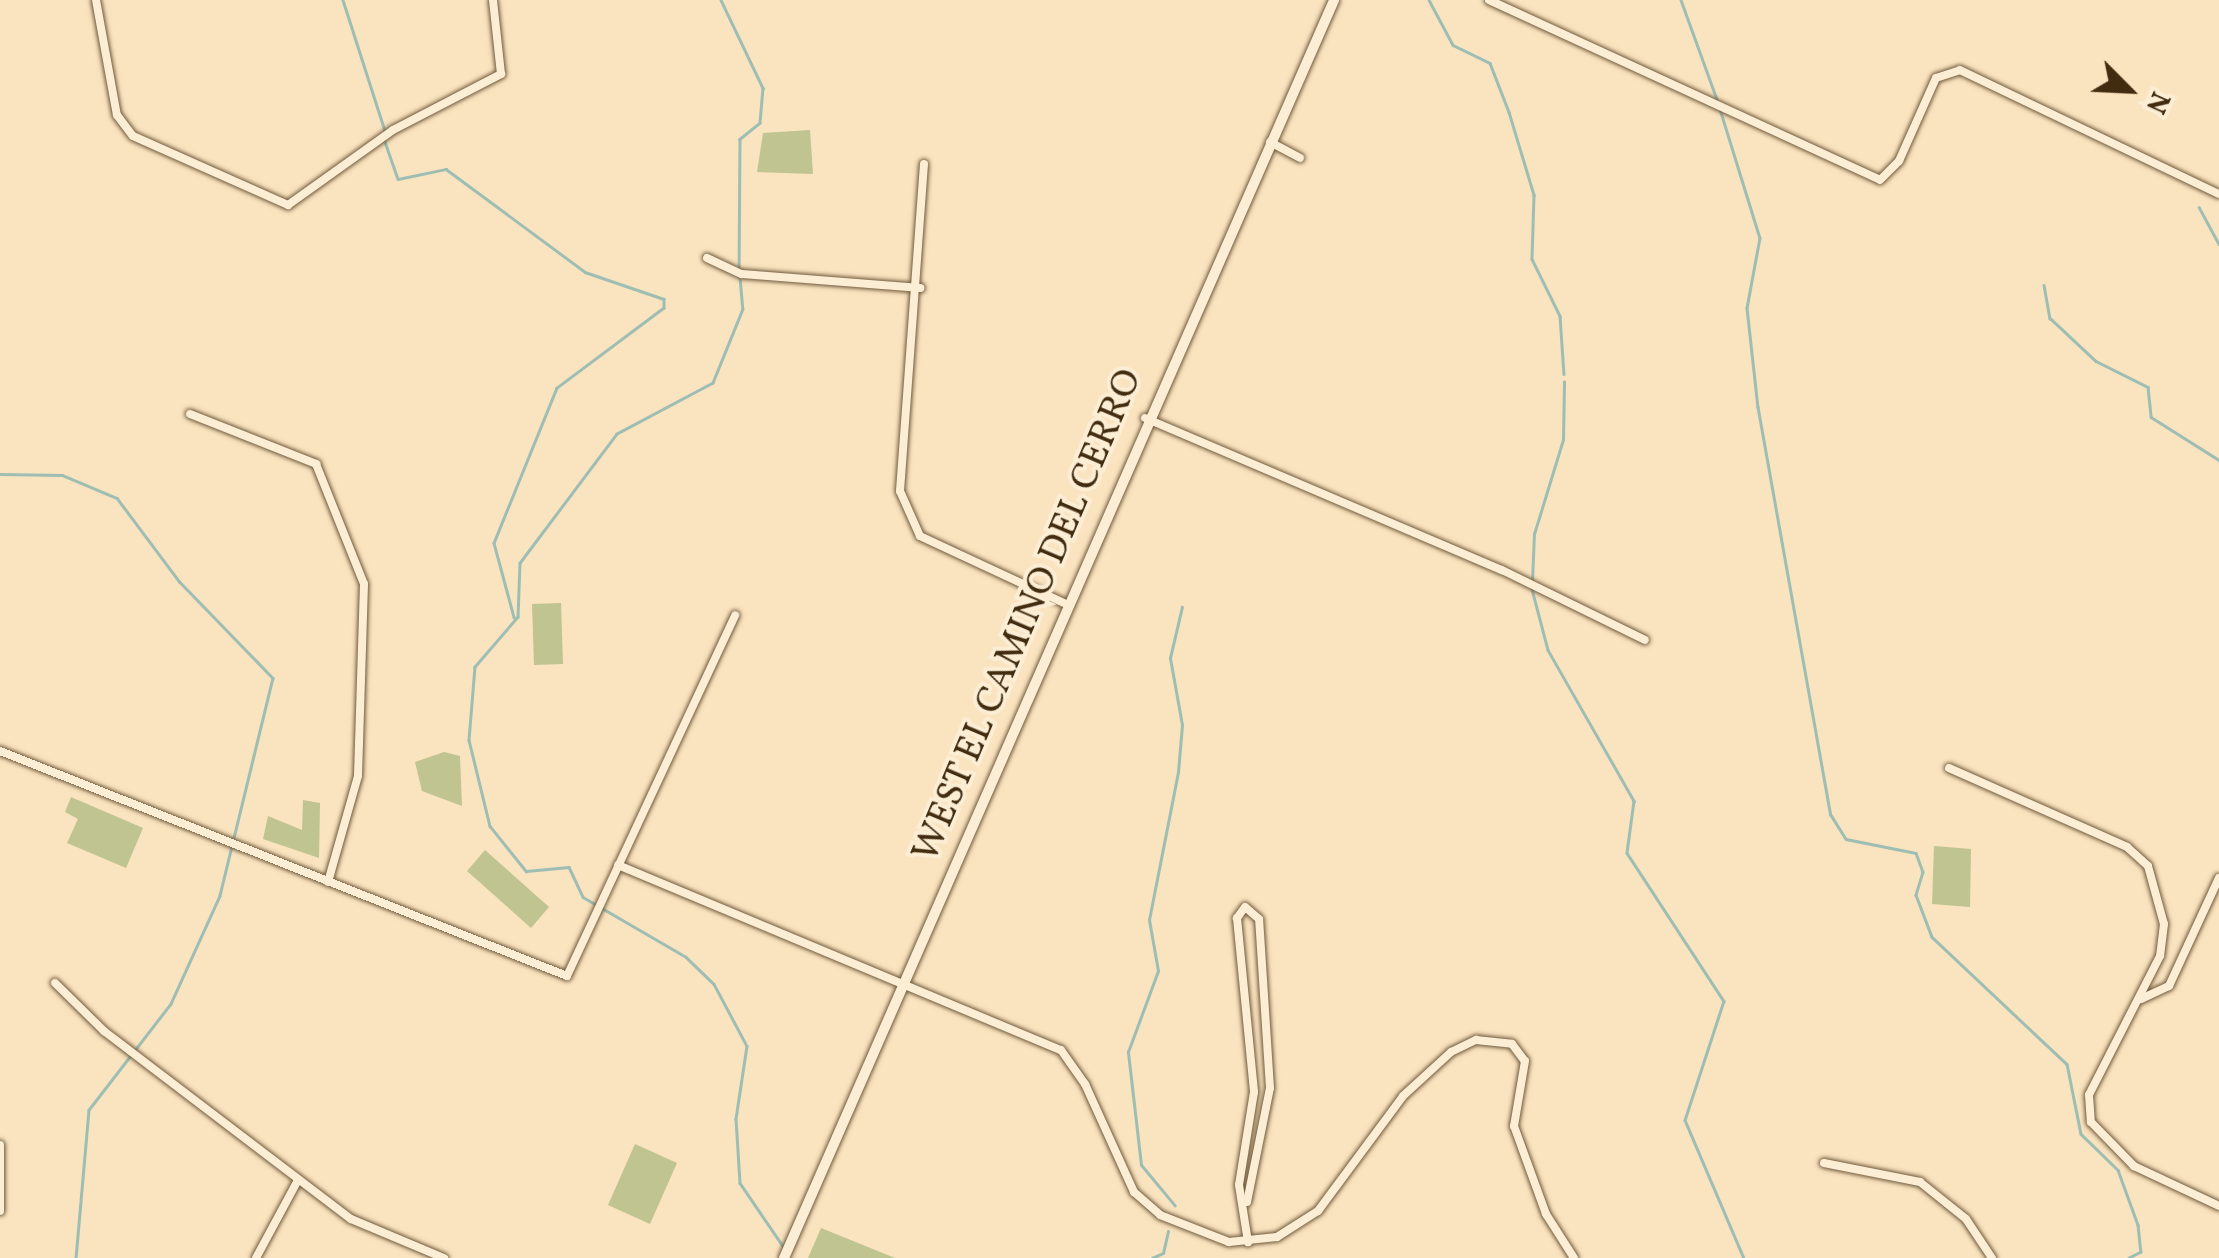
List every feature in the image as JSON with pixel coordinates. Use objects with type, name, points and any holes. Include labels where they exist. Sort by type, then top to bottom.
[{"type":"street","points":[[96,0],[116,115],[133,136],[288,204],[393,130],[500,74],[492,0]]},
{"type":"street","name":"WEST EL CAMINO DEL CERRO","points":[[784,1258],[1146,418],[1334,0]]},
{"type":"street","points":[[1489,0],[1880,180],[1899,161],[1936,78],[1960,70],[2219,194]]},
{"type":"street","points":[[1270,142],[1300,158]]},
{"type":"street","points":[[924,164],[920,288],[898,475],[909,513],[934,545],[1066,604]]},
{"type":"street","points":[[707,258],[742,274],[920,288]]},
{"type":"street","points":[[190,414],[316,464],[364,584],[358,776],[328,882]]},
{"type":"street","points":[[1146,418],[1645,640]]},
{"type":"street","points":[[0,752],[567,976],[735,615]]},
{"type":"street","points":[[1949,768],[2139,855],[2164,924],[2140,999],[2088,1095],[2091,1122],[2134,1166],[2219,1206]]},
{"type":"street","points":[[618,865],[1061,1050],[1085,1084],[1134,1192],[1182,1226],[1248,1242],[1277,1237],[1318,1210],[1403,1096],[1465,1042],[1512,1044],[1524,1056]]},
{"type":"street","points":[[2140,999],[2169,986],[2219,878]]},
{"type":"street","points":[[1248,1202],[1240,1186],[1254,1092],[1236,918],[1245,906],[1260,919],[1270,1088],[1248,1202],[1248,1242]]},
{"type":"street","points":[[55,983],[104,1030],[368,1230],[444,1258]]},
{"type":"street","points":[[1524,1056],[1536,1053]]},
{"type":"street","points":[[1524,1056],[1514,1126],[1546,1214],[1574,1258]]},
{"type":"street","points":[[0,1146],[0,1211]]},
{"type":"street","points":[[1824,1163],[1920,1182],[1966,1219],[1992,1258]]},
{"type":"street","points":[[256,1258],[298,1180]]},
{"type":"green space","points":[[810,130],[813,174],[757,172],[763,133]]},
{"type":"green space","points":[[561,603],[563,664],[534,665],[532,604]]},
{"type":"green space","points":[[444,752],[460,756],[462,806],[422,791],[415,762]]},
{"type":"green space","points":[[71,797],[143,828],[126,868],[67,843],[78,819],[65,812]]},
{"type":"green space","points":[[303,800],[320,803],[319,858],[263,839],[268,816],[302,830]]},
{"type":"green space","points":[[1934,846],[1971,849],[1970,907],[1932,904]]},
{"type":"green space","points":[[485,850],[549,907],[531,928],[467,871]]},
{"type":"green space","points":[[635,1144],[677,1163],[650,1224],[608,1205]]},
{"type":"green space","points":[[821,1228],[895,1258],[808,1258]]},
{"type":"waterway","points":[[343,0],[385,131]]},
{"type":"waterway","points":[[721,0],[763,88],[760,123],[740,139],[739,269]]},
{"type":"waterway","points":[[1429,0],[1453,45],[1490,63],[1509,112],[1534,195],[1532,259],[1560,316],[1564,374]]},
{"type":"waterway","points":[[1681,0],[1718,102]]},
{"type":"waterway","points":[[1720,109],[1760,238],[1747,308],[1758,407],[1831,815],[1846,839],[1916,853],[1923,872],[1916,895],[1932,937],[2067,1064],[2081,1134],[2118,1170],[2138,1225],[2141,1252],[2129,1258]]},
{"type":"waterway","points":[[384,139],[398,179],[446,169],[585,272],[664,299],[664,308],[557,388],[494,543],[514,617]]},
{"type":"waterway","points":[[2199,207],[2219,244]]},
{"type":"waterway","points":[[740,277],[743,309],[713,383],[617,434],[520,563],[518,617],[475,667],[469,740],[490,826],[526,871],[569,867],[583,897],[686,957],[714,984],[747,1046],[736,1119],[740,1183],[783,1246]]},
{"type":"waterway","points":[[2044,285],[2050,318],[2096,361],[2148,387],[2151,417],[2219,460]]},
{"type":"waterway","points":[[1532,581],[1534,534],[1563,440],[1564,382]]},
{"type":"waterway","points":[[0,474],[62,475],[117,498],[179,581],[273,678],[220,896],[171,1004],[89,1110],[76,1258]]},
{"type":"waterway","points":[[1532,589],[1548,650],[1634,801],[1627,853],[1724,1001],[1685,1120],[1744,1258]]},
{"type":"waterway","points":[[1175,1206],[1141,1165],[1128,1052],[1158,971],[1149,920],[1178,772],[1182,725],[1170,658],[1182,607]]},
{"type":"waterway","points":[[1152,1258],[1163,1253],[1168,1232]]}]
